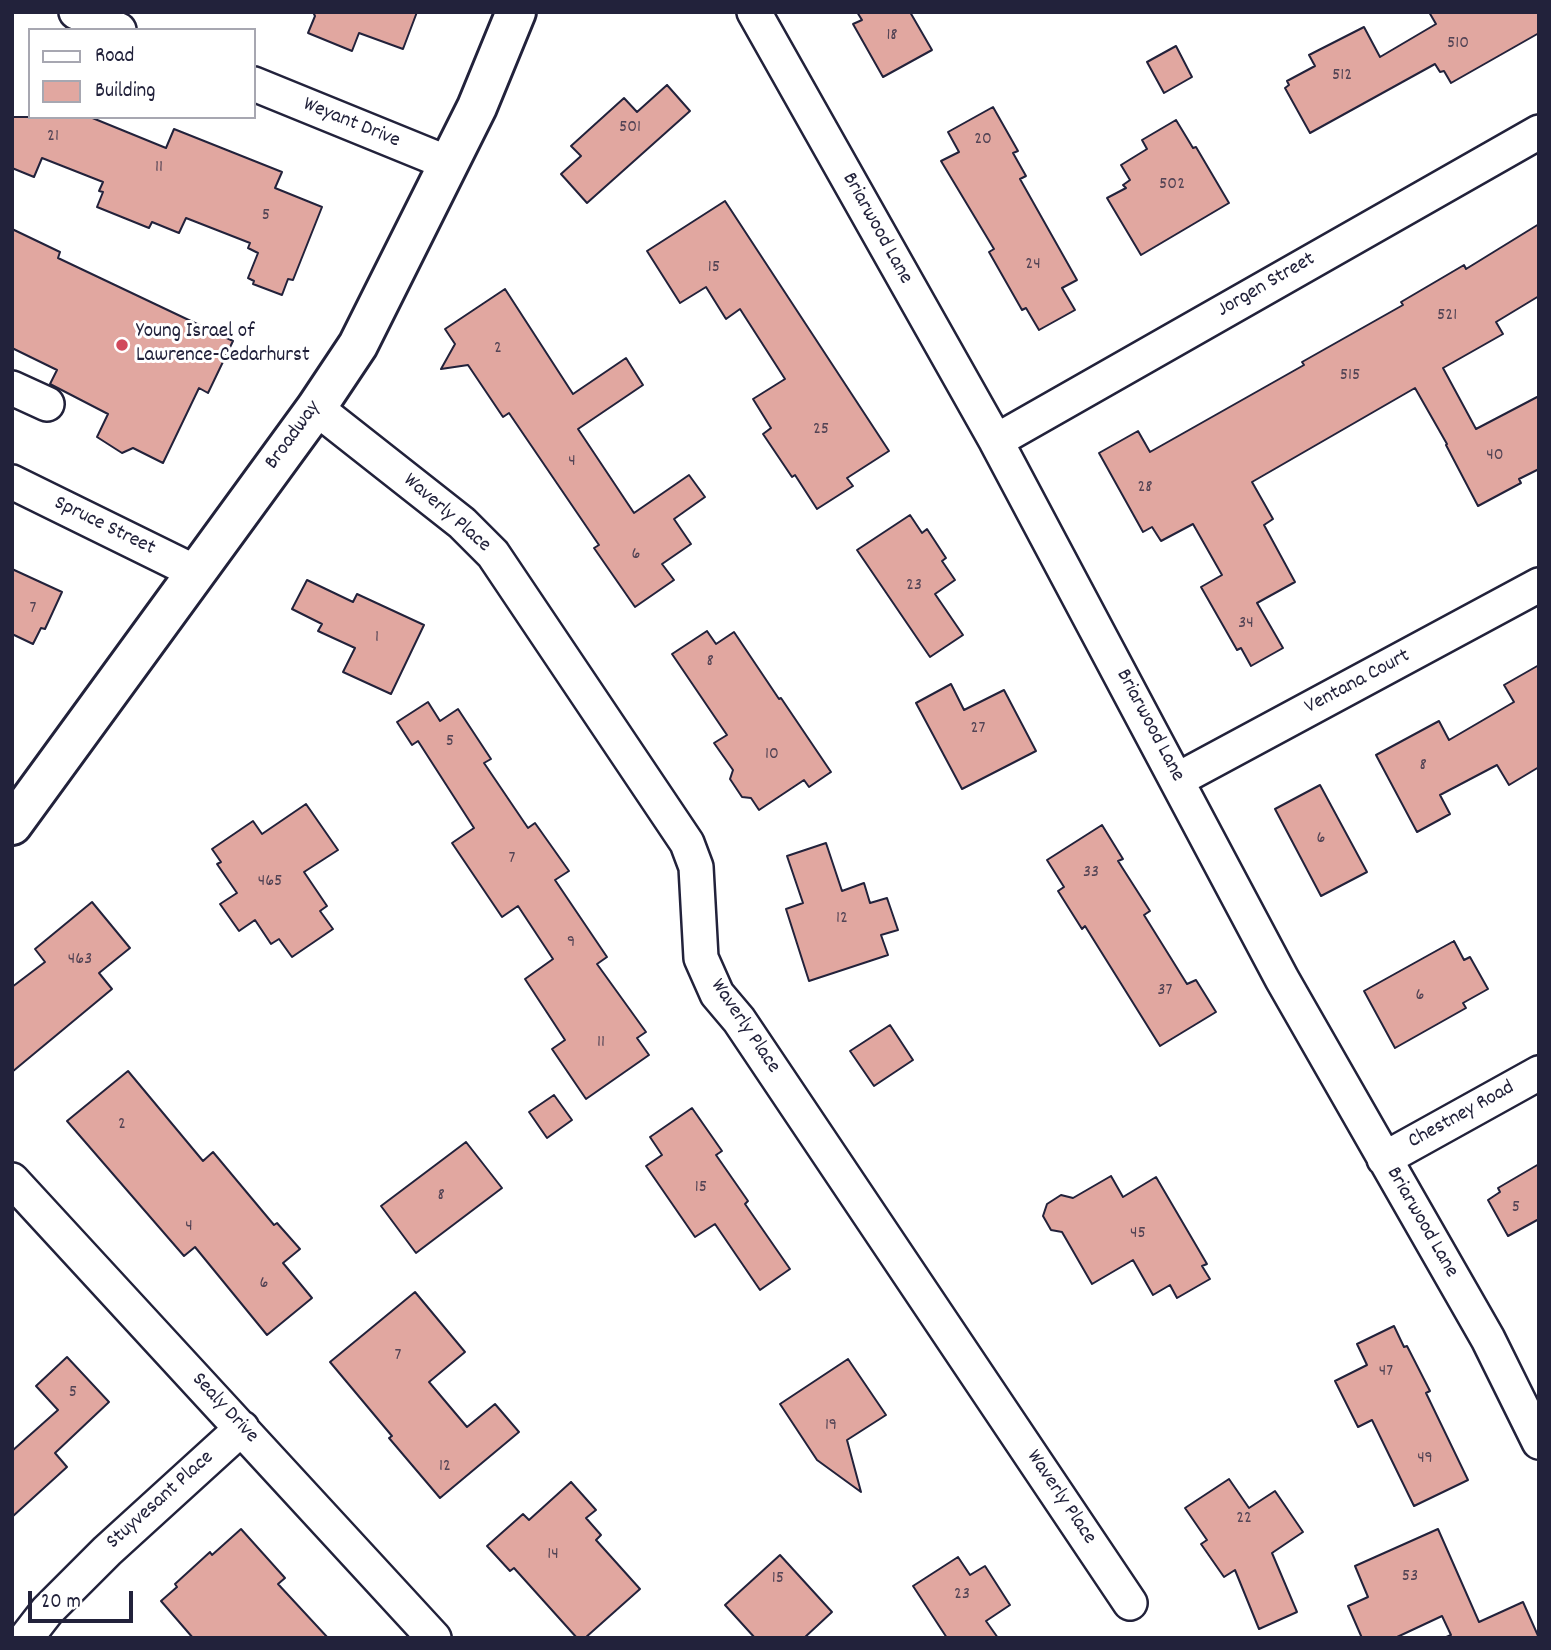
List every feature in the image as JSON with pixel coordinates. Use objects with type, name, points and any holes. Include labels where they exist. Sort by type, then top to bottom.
[{"type":"main road","name":"Broadway","points":[[12,825],[316,408],[358,345],[477,107],[516,12]]},
{"type":"street","points":[[76,12],[114,28]]},
{"type":"street","name":"Briarwood Lane","points":[[754,12],[996,441],[1282,979],[1488,1339],[1539,1443]]},
{"type":"street","name":"Weyant Drive","points":[[256,85],[448,163]]},
{"type":"street","name":"Jorgen Street","points":[[996,441],[1539,132]]},
{"type":"street","points":[[12,388],[47,404]]},
{"type":"street","name":"Waverly Place","points":[[316,408],[462,523],[493,554],[687,843],[696,867],[701,958],[716,994],[739,1020],[1130,1603]]},
{"type":"street","name":"Spruce Street","points":[[12,482],[195,572]]},
{"type":"street","name":"Ventana Court","points":[[1177,780],[1539,585]]},
{"type":"street","name":"Chestney Road","points":[[1384,1159],[1539,1073]]},
{"type":"street","name":"Sealy Drive","points":[[12,1180],[434,1638]]},
{"type":"street","name":"Stuyvesant Place","points":[[26,1638],[47,1611],[107,1551],[242,1428]]},
{"type":"building","points":[[313,12],[417,12],[403,49],[359,33],[352,51],[308,33],[315,16]]},
{"type":"building","points":[[857,12],[910,12],[932,50],[883,77],[853,24],[862,20]]},
{"type":"building","points":[[1429,12],[1539,12],[1539,33],[1451,83],[1444,71],[1440,72],[1435,64],[1310,133],[1285,88],[1289,85],[1287,81],[1315,66],[1309,55],[1364,27],[1380,57],[1436,24]]},
{"type":"building","points":[[1176,46],[1192,77],[1164,93],[1147,62]]},
{"type":"building","points":[[667,85],[690,111],[587,203],[561,174],[581,156],[571,146],[624,98],[637,112]]},
{"type":"building","points":[[993,107],[1018,151],[1013,153],[1026,176],[1020,179],[1077,280],[1062,288],[1075,310],[1039,330],[1026,308],[1022,310],[989,252],[994,249],[941,161],[959,152],[948,132]]},
{"type":"building","points":[[12,117],[95,119],[166,148],[174,129],[282,172],[275,188],[322,207],[293,280],[288,279],[282,295],[253,284],[254,281],[248,278],[258,253],[248,248],[250,243],[186,218],[179,233],[152,222],[149,228],[97,207],[103,192],[99,191],[103,182],[42,158],[34,177],[12,168]]},
{"type":"building","points":[[1176,120],[1193,148],[1196,147],[1229,203],[1141,255],[1107,198],[1126,188],[1123,185],[1130,180],[1121,165],[1147,149],[1142,140]]},
{"type":"building","points":[[725,201],[889,451],[847,478],[853,486],[817,509],[763,434],[771,428],[753,399],[785,379],[740,309],[726,319],[706,287],[680,303],[647,251]]},
{"type":"building","points":[[1539,224],[1539,296],[1496,322],[1503,334],[1443,368],[1476,429],[1539,396],[1539,469],[1519,479],[1521,483],[1478,506],[1415,388],[1252,482],[1273,519],[1264,525],[1295,582],[1257,603],[1283,648],[1251,666],[1241,648],[1237,650],[1201,587],[1222,575],[1193,524],[1161,541],[1152,527],[1143,532],[1099,453],[1138,431],[1150,452],[1304,365],[1302,362],[1403,305],[1401,302],[1464,265],[1466,269]]},
{"type":"building","name":"Young Israel of Lawrence-Cedarhurst","points":[[12,229],[60,252],[58,258],[233,341],[208,393],[199,388],[163,463],[133,448],[122,453],[97,437],[108,414],[50,384],[57,370],[12,348]]},
{"type":"building","points":[[505,289],[573,394],[626,358],[643,385],[578,429],[634,513],[689,475],[705,497],[674,519],[691,544],[662,564],[674,580],[635,607],[594,548],[599,545],[509,413],[503,417],[468,365],[441,369],[455,344],[445,329]]},
{"type":"building","points":[[910,515],[922,533],[927,529],[946,558],[942,561],[955,580],[935,594],[963,635],[930,657],[857,550]]},
{"type":"building","points":[[12,569],[62,592],[45,629],[41,628],[33,644],[12,634]]},
{"type":"building","points":[[307,580],[353,602],[357,594],[424,625],[391,694],[343,672],[355,648],[318,631],[322,624],[292,609]]},
{"type":"building","points":[[707,631],[716,644],[734,632],[831,772],[809,787],[804,780],[759,810],[751,798],[742,797],[730,779],[733,770],[714,743],[727,735],[672,654]]},
{"type":"building","points":[[1539,665],[1539,767],[1509,785],[1497,765],[1440,795],[1450,814],[1417,832],[1376,755],[1439,721],[1449,740],[1514,702],[1504,685]]},
{"type":"building","points":[[951,684],[964,710],[1004,690],[1036,751],[962,789],[916,703]]},
{"type":"building","points":[[428,702],[440,721],[458,709],[491,759],[484,763],[528,828],[535,823],[569,871],[555,880],[607,957],[597,964],[646,1032],[637,1038],[649,1055],[586,1099],[552,1049],[565,1040],[525,979],[553,959],[518,906],[502,917],[452,843],[474,828],[418,741],[412,745],[397,722]]},
{"type":"building","points":[[1320,785],[1367,872],[1321,896],[1275,809]]},
{"type":"building","points":[[306,804],[338,850],[304,872],[327,906],[320,911],[333,929],[292,957],[279,939],[271,944],[255,920],[239,931],[220,904],[237,893],[217,864],[221,862],[212,849],[253,821],[262,834]]},
{"type":"building","points":[[1102,825],[1123,859],[1118,861],[1150,911],[1144,915],[1187,984],[1196,980],[1216,1012],[1160,1046],[1085,926],[1082,929],[1058,891],[1064,887],[1047,860]]},
{"type":"building","points":[[826,843],[842,891],[864,883],[870,903],[887,898],[898,930],[881,935],[888,955],[809,981],[786,909],[803,903],[787,856]]},
{"type":"building","points":[[92,902],[130,948],[99,973],[112,989],[12,1072],[12,987],[45,962],[35,949]]},
{"type":"building","points":[[1454,941],[1464,960],[1470,957],[1488,989],[1463,1003],[1466,1008],[1395,1048],[1364,991]]},
{"type":"building","points":[[890,1025],[913,1060],[874,1086],[850,1051]]},
{"type":"building","points":[[128,1071],[203,1161],[213,1152],[274,1225],[277,1223],[300,1249],[283,1263],[312,1298],[267,1335],[195,1247],[184,1256],[67,1121]]},
{"type":"building","points":[[554,1095],[572,1120],[547,1138],[529,1112]]},
{"type":"building","points":[[692,1108],[722,1151],[716,1155],[748,1201],[745,1204],[790,1269],[760,1290],[715,1224],[695,1237],[646,1166],[662,1155],[650,1137]]},
{"type":"building","points":[[466,1142],[502,1188],[416,1253],[381,1206]]},
{"type":"building","points":[[1539,1164],[1539,1219],[1508,1236],[1488,1200],[1500,1192],[1498,1188]]},
{"type":"building","points":[[1111,1176],[1123,1197],[1156,1177],[1207,1264],[1202,1266],[1210,1279],[1177,1298],[1170,1285],[1153,1295],[1133,1260],[1092,1284],[1062,1232],[1051,1230],[1043,1216],[1047,1204],[1061,1195],[1073,1198]]},
{"type":"building","points":[[415,1292],[465,1352],[429,1382],[467,1427],[495,1404],[519,1432],[440,1498],[330,1362]]},
{"type":"building","points":[[1394,1326],[1430,1391],[1426,1393],[1468,1480],[1414,1506],[1372,1420],[1358,1427],[1335,1381],[1367,1365],[1357,1344]]},
{"type":"building","points":[[67,1357],[109,1402],[55,1453],[67,1467],[12,1517],[12,1451],[58,1410],[36,1386]]},
{"type":"building","points":[[848,1359],[886,1415],[847,1440],[861,1492],[817,1460],[780,1404]]},
{"type":"building","points":[[1229,1479],[1249,1508],[1275,1491],[1303,1532],[1272,1553],[1297,1612],[1259,1629],[1235,1570],[1224,1577],[1201,1544],[1207,1540],[1185,1508]]},
{"type":"building","points":[[571,1482],[596,1510],[586,1518],[601,1535],[596,1540],[640,1589],[585,1638],[577,1638],[514,1568],[510,1571],[487,1546],[523,1514],[529,1520]]},
{"type":"building","points":[[241,1529],[285,1578],[278,1584],[328,1638],[193,1638],[161,1601],[177,1587],[175,1584],[210,1552],[212,1555]]},
{"type":"building","points":[[1438,1529],[1479,1622],[1523,1602],[1539,1638],[1444,1638],[1451,1635],[1442,1616],[1395,1638],[1362,1638],[1348,1606],[1368,1597],[1355,1566]]},
{"type":"building","points":[[780,1555],[832,1612],[804,1638],[755,1638],[725,1605]]},
{"type":"building","points":[[958,1557],[970,1575],[985,1566],[1010,1605],[986,1621],[998,1638],[947,1638],[913,1586]]},
{"type":"place","name":"Young Israel of Lawrence-Cedarhurst","points":[[122,345]]}]
